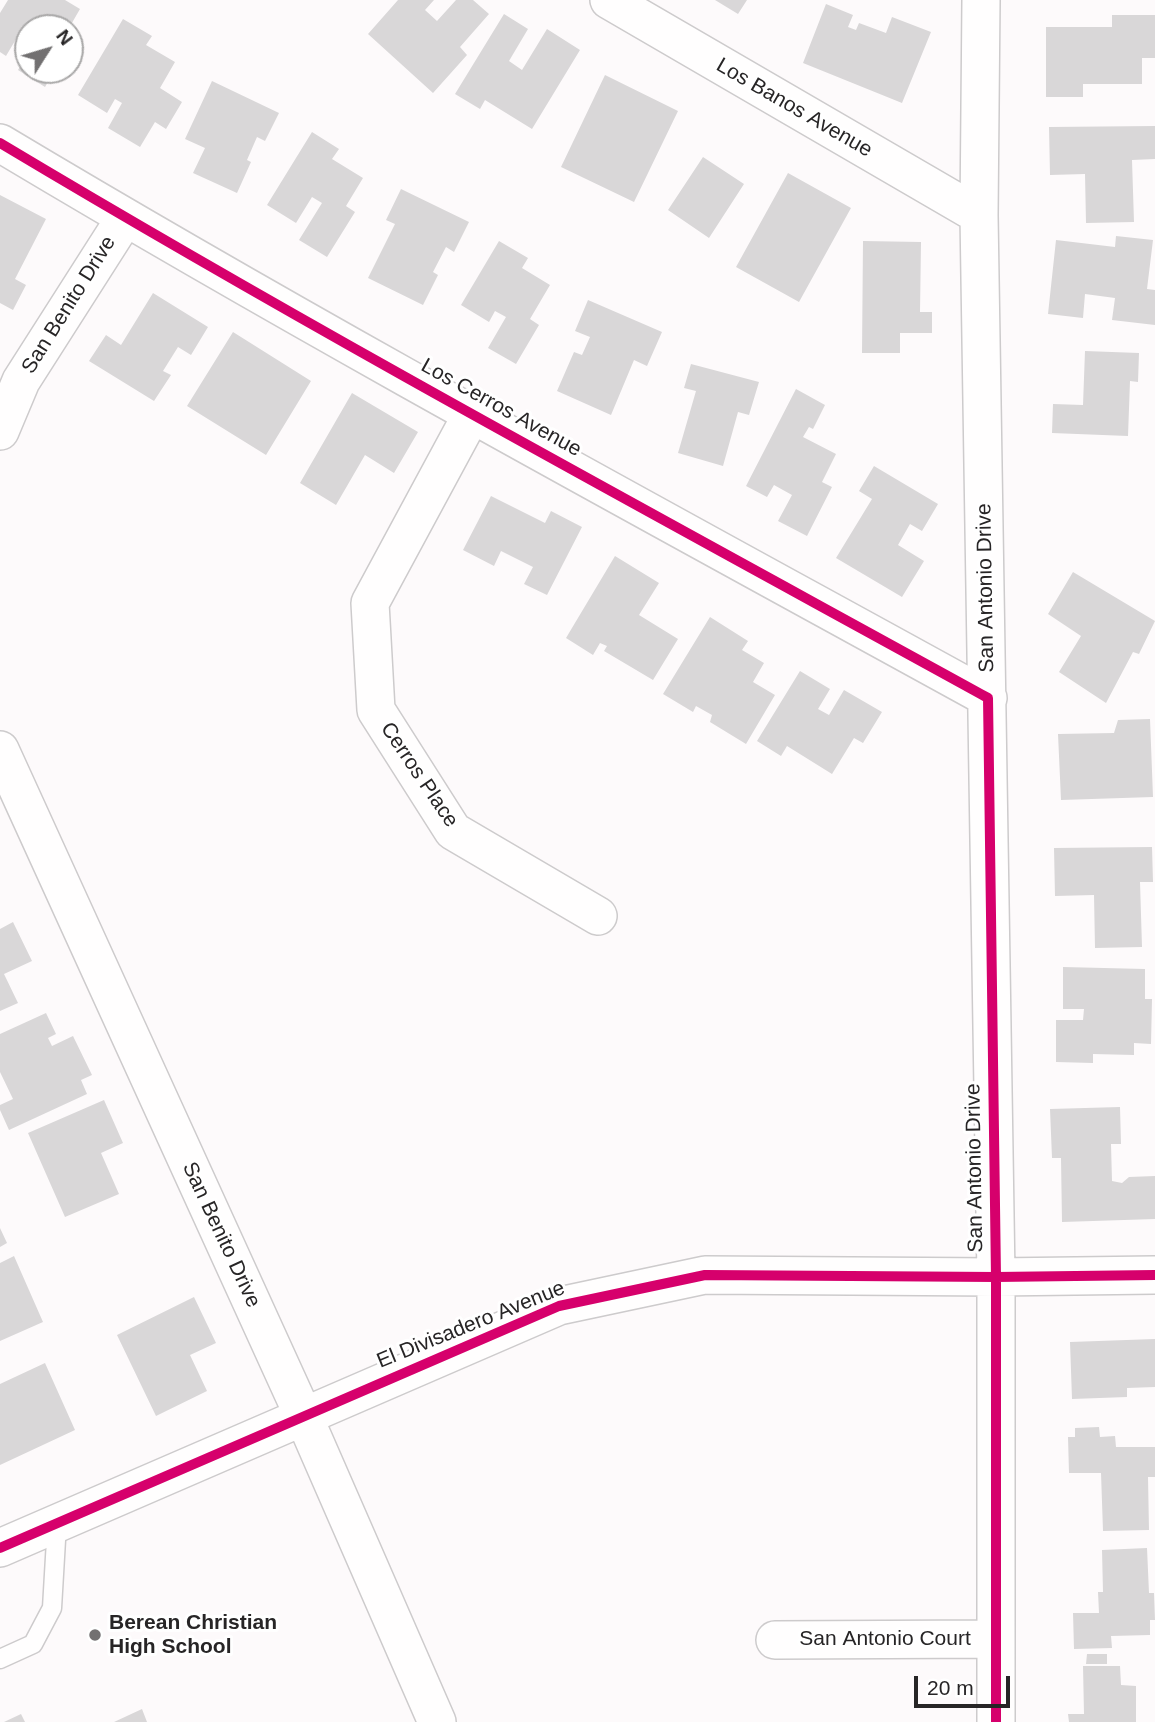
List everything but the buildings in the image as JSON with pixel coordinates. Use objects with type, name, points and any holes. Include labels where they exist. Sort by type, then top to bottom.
[{"type":"street","name":"Los Banos Avenue","points":[[608,0],[979,215]]},
{"type":"street","name":"San Antonio Drive","points":[[981,0],[979,215],[996,1277],[996,1722]]},
{"type":"street","name":"Los Cerros Avenue","points":[[0,143],[124,218],[472,414],[988,698]]},
{"type":"street","name":"San Benito Drive","points":[[0,431],[21,381],[124,218]]},
{"type":"street","name":"Cerros Place","points":[[472,414],[370,603],[376,710],[453,831],[598,916]]},
{"type":"street","name":"San Benito Drive","points":[[0,750],[303,1415],[437,1722]]},
{"type":"street","name":"El Divisadero Avenue","points":[[0,1548],[559,1306],[705,1275],[1155,1275]]},
{"type":"street","name":"San Antonio Court","points":[[775,1640],[995,1639]]},
{"type":"lane","points":[[0,1659],[33,1644],[52,1608],[57,1523]]},
{"type":"cycle path","points":[[0,143],[368,356],[988,698],[996,1277],[996,1722]]},
{"type":"cycle path","points":[[0,1548],[559,1306],[705,1275],[1155,1275]]},
{"type":"place","name":"Berean Christian High School","points":[[95,1635]]}]
